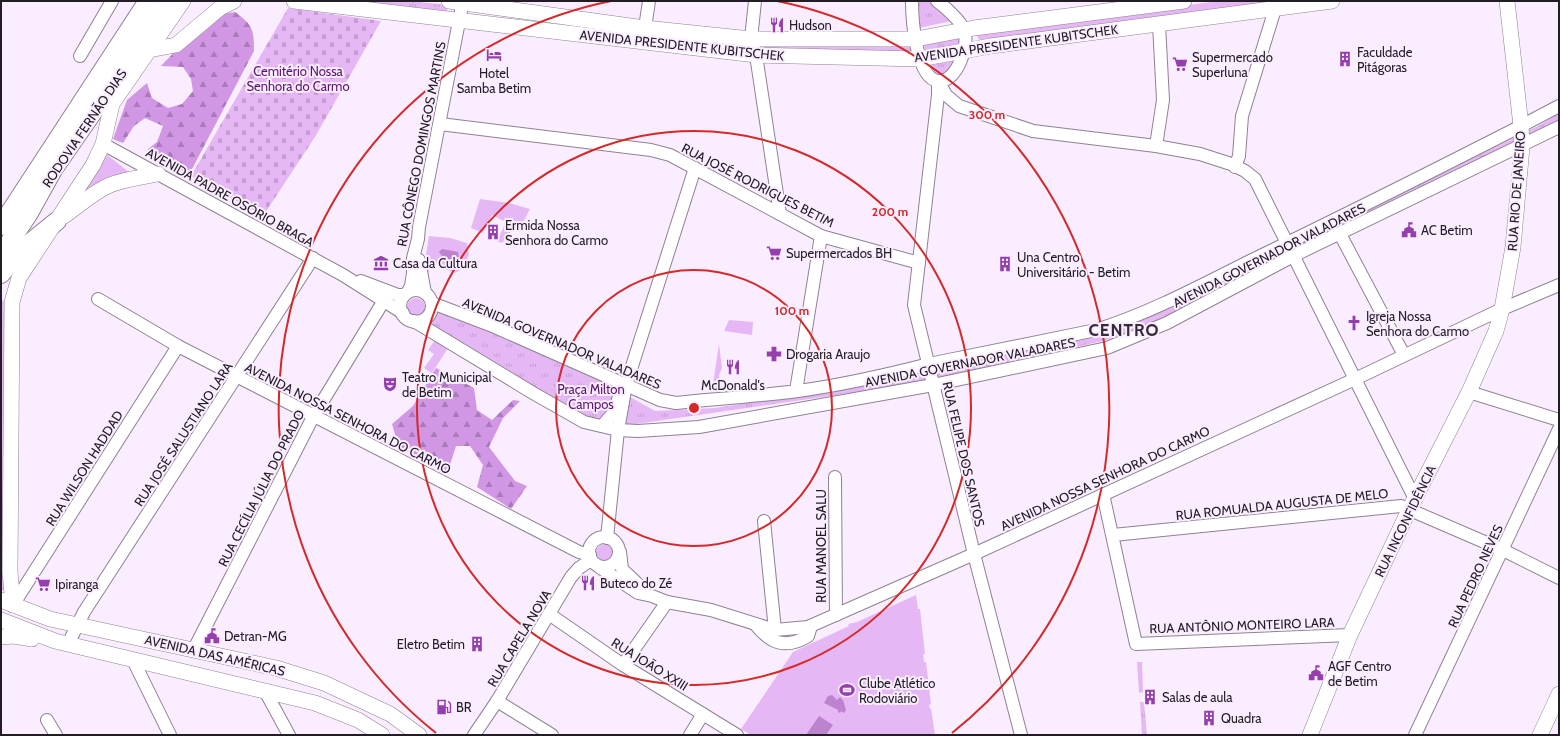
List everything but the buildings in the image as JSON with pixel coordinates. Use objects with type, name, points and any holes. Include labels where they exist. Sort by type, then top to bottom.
[{"type":"highway","name":"RODOVIA FERNÃO DIAS","points":[[1,226],[148,1]]},
{"type":"highway","name":"RODOVIA FERNÃO DIAS","points":[[1,255],[29,214],[54,168],[168,1]]},
{"type":"highway","points":[[29,214],[57,183],[112,104]]},
{"type":"highway","points":[[1,274],[20,251],[57,221]]},
{"type":"main road","points":[[7,602],[10,572],[12,302],[19,278],[93,165],[103,144],[112,104],[183,1]]},
{"type":"main road","points":[[149,50],[176,44],[220,8],[234,1]]},
{"type":"main road","name":"AVENIDA PRESIDENTE KUBITSCHEK","points":[[294,1],[756,55],[919,59],[965,50],[1332,1]]},
{"type":"main road","name":"AVENIDA PRESIDENTE KUBITSCHEK","points":[[458,2],[645,28],[751,39],[916,39],[964,30],[1157,3],[1184,1]]},
{"type":"main road","name":"RUA RIO DE JANEIRO","points":[[1502,309],[1513,247],[1522,147],[1522,126],[1507,1]]},
{"type":"main road","points":[[57,221],[99,190],[110,185],[158,174]]},
{"type":"main road","name":"RUA INCONFIDÊNCIA","points":[[1310,735],[1350,635],[1412,504],[1469,392],[1496,331],[1502,309]]},
{"type":"main road","name":"AVENIDA DAS AMÉRICAS","points":[[7,602],[50,619],[276,668],[324,683],[390,714],[419,735]]},
{"type":"main road","name":"AVENIDA DAS AMÉRICAS","points":[[1,620],[62,642],[315,703],[358,720],[382,735]]},
{"type":"main road","points":[[1,637],[14,636],[62,642]]},
{"type":"main road","points":[[133,660],[133,653],[136,646],[140,642],[147,639]]},
{"type":"main road","points":[[315,703],[322,701],[327,695],[327,689],[324,683]]},
{"type":"main road","points":[[1540,735],[1559,694]]},
{"type":"street","points":[[80,56],[112,1]]},
{"type":"street","points":[[645,28],[649,1]]},
{"type":"street","points":[[755,1],[751,39],[756,55],[780,214]]},
{"type":"street","points":[[912,1],[919,59],[926,73],[931,78],[946,80],[953,74],[965,50],[964,30],[949,10],[937,1]]},
{"type":"street","name":"RUA CÔNEGO DOMINGOS MARTINS","points":[[406,294],[411,286],[413,258],[418,239],[419,227],[460,21],[458,2]]},
{"type":"street","points":[[1235,167],[1239,156],[1242,116],[1275,9]]},
{"type":"street","points":[[1156,146],[1163,100],[1159,24]]},
{"type":"street","points":[[938,80],[946,95],[959,106],[1033,131],[1156,146],[1200,154],[1226,162],[1246,171],[1255,179],[1355,379],[1412,504]]},
{"type":"street","name":"RUA FELIPE DOS SANTOS","points":[[938,80],[937,103],[914,305],[974,554],[1021,735]]},
{"type":"street","name":"AVENIDA GOVERNADOR VALADARES","points":[[429,298],[660,400],[676,403],[796,391],[854,381],[1096,330],[1122,321],[1147,311],[1288,243],[1559,106]]},
{"type":"street","name":"RUA JOSÉ RODRIGUES BETIM","points":[[440,124],[651,150],[670,156],[695,168],[821,236],[919,263]]},
{"type":"street","name":"AVENIDA GOVERNADOR VALADARES","points":[[414,321],[584,422],[618,430],[638,431],[699,427],[933,385],[1107,348],[1167,323],[1294,256],[1522,147],[1559,127]]},
{"type":"street","name":"AVENIDA PADRE OSÓRIO BRAGA","points":[[103,144],[313,258],[403,313]]},
{"type":"street","points":[[602,426],[616,410],[621,384],[695,168]]},
{"type":"street","points":[[1340,234],[1404,355]]},
{"type":"street","points":[[796,391],[821,236]]},
{"type":"street","points":[[418,239],[419,266],[429,298],[431,312],[426,318],[414,321],[406,317],[403,313],[401,306],[406,294],[417,290],[429,298]]},
{"type":"street","name":"RUA JOSÉ SALUSTIANO LARA","points":[[62,642],[76,625],[313,258]]},
{"type":"street","name":"AVENIDA PADRE OSÓRIO BRAGA","points":[[343,275],[398,295],[406,294]]},
{"type":"street","name":"AVENIDA NOSSA SENHORA DO CARMO","points":[[98,299],[178,346],[313,417],[579,552],[593,560],[638,593],[652,596],[667,602],[711,610],[775,630],[792,630],[811,626],[974,554],[1355,379],[1502,309],[1559,285]]},
{"type":"street","name":"RUA CECÍLIA JÚLIA DO PRADO","points":[[194,649],[313,417],[383,302]]},
{"type":"street","name":"RUA WILSON HADDAD","points":[[7,602],[178,346]]},
{"type":"street","points":[[607,538],[621,384]]},
{"type":"street","points":[[1469,392],[1559,420]]},
{"type":"street","name":"RUA PEDRO NEVES","points":[[1415,735],[1559,429]]},
{"type":"street","name":"RUA MANOEL SALU","points":[[835,477],[836,615]]},
{"type":"street","points":[[1103,494],[1113,535]]},
{"type":"street","name":"RUA ROMUALDA AUGUSTA DE MELO","points":[[1113,535],[1412,504],[1559,578]]},
{"type":"street","points":[[764,521],[775,630]]},
{"type":"street","name":"RUA ANTÔNIO MONTEIRO LARA","points":[[1113,535],[1136,644],[1350,635]]},
{"type":"street","points":[[607,538],[617,544],[620,552],[617,561],[613,565],[604,568],[593,560],[590,548],[594,541],[607,538]]},
{"type":"street","name":"AVENIDA NOSSA SENHORA DO CARMO","points":[[620,552],[622,569],[634,582],[652,596]]},
{"type":"street","name":"RUA CAPELA NOVA","points":[[474,735],[498,701],[549,614],[579,568],[593,560]]},
{"type":"street","points":[[623,665],[667,602]]},
{"type":"street","name":"RUA JOÃO XXIII","points":[[549,614],[623,665],[737,735]]},
{"type":"street","points":[[755,624],[764,635],[781,643],[797,643],[808,636],[811,626]]},
{"type":"street","points":[[133,660],[170,735]]},
{"type":"street","points":[[265,691],[289,735]]},
{"type":"street","points":[[498,701],[552,735]]},
{"type":"street","points":[[690,735],[703,714]]},
{"type":"street","points":[[47,720],[56,735]]},
{"type":"green space","points":[[304,1],[409,1],[448,5],[445,22]]},
{"type":"green space","points":[[917,1],[930,1],[951,21],[919,28]]},
{"type":"green space","points":[[1218,1],[1295,1],[981,44],[977,35]]},
{"type":"green space","name":"Cemitério Nossa Senhora do Carmo","points":[[288,8],[381,21],[315,137],[263,216],[191,176]]},
{"type":"green space","points":[[235,12],[246,21],[251,28],[254,38],[254,51],[191,171],[187,173],[147,155],[148,149],[157,142],[163,126],[145,118],[134,126],[123,143],[113,139],[127,100],[147,83],[152,98],[168,108],[182,104],[193,91],[191,79],[183,67],[161,66],[179,47],[222,14]]},
{"type":"green space","points":[[960,34],[962,45],[925,52],[924,41]]},
{"type":"green space","points":[[765,44],[909,44],[912,54],[766,52]]},
{"type":"green space","points":[[958,56],[945,76],[936,76],[925,61]]},
{"type":"green space","points":[[1559,113],[1559,122],[1218,289],[1144,327],[1103,341],[900,386],[622,426],[630,397],[655,411],[715,408],[893,380],[1117,331],[1540,125]]},
{"type":"green space","points":[[107,155],[133,175],[80,198]]},
{"type":"green space","points":[[480,199],[509,203],[530,209],[521,226],[513,229],[502,243],[497,241],[506,222],[492,215],[483,233],[471,228]]},
{"type":"green space","points":[[429,236],[450,238],[467,243],[469,254],[464,268],[455,273],[445,269],[434,261],[427,274],[426,255]]},
{"type":"green space","points":[[416,298],[422,301],[425,307],[422,313],[416,316],[410,313],[407,307],[410,301]]},
{"type":"green space","points":[[1,299],[4,302],[5,325],[4,521],[2,554],[6,587],[3,591],[1,590]]},
{"type":"green space","name":"Praça Milton Campos","points":[[436,308],[615,383],[618,398],[607,418],[590,422],[423,323],[432,317]]},
{"type":"green space","points":[[729,320],[753,322],[752,335],[724,331]]},
{"type":"green space","points":[[435,340],[448,348],[432,373],[424,368],[434,354],[428,350]]},
{"type":"green space","points":[[719,344],[722,368],[719,375],[720,391],[712,391]]},
{"type":"green space","points":[[436,368],[474,388],[477,410],[492,420],[513,400],[520,401],[503,418],[489,447],[515,481],[527,486],[511,509],[477,487],[483,465],[470,446],[456,446],[448,471],[399,448],[392,424],[413,406]]},
{"type":"green space","points":[[605,544],[611,547],[614,553],[611,559],[605,562],[599,559],[596,553],[599,547]]},
{"type":"green space","name":"Clube Atlético Rodoviário","points":[[916,595],[918,609],[920,609],[925,654],[923,654],[924,662],[926,662],[931,704],[929,705],[930,709],[931,708],[935,735],[751,735],[741,729],[793,652],[849,626],[848,624],[857,622]]},
{"type":"green space","points":[[1137,662],[1142,662],[1143,692],[1139,693]]},
{"type":"green space","points":[[1140,702],[1144,702],[1147,735],[1142,735]]},
{"type":"shaded area","points":[[442,249],[458,252],[459,258],[456,263],[447,263],[439,252]]},
{"type":"shaded area","points":[[832,695],[837,700],[840,697],[843,700],[846,710],[844,713],[841,711],[840,713],[838,712],[838,710],[824,703],[828,696]]},
{"type":"shaded area","points":[[819,716],[833,725],[826,735],[806,735]]},
{"type":"place","name":"Hudson","points":[[777,25]]},
{"type":"place","name":"Hotel Samba Betim","points":[[494,55]]},
{"type":"place","name":"Faculdade Pitágoras","points":[[1345,59]]},
{"type":"place","name":"Supermercado Superluna","points":[[1180,64]]},
{"type":"place","name":"AC Betim","points":[[1409,230]]},
{"type":"place","name":"Ermida Nossa Senhora do Carmo","points":[[493,232]]},
{"type":"place","name":"Supermercados BH","points":[[774,253]]},
{"type":"place","name":"Casa da Cultura","points":[[381,263]]},
{"type":"place","name":"Una Centro Universitário - Betim","points":[[1005,264]]},
{"type":"place","name":"Igreja Nossa Senhora do Carmo","points":[[1354,323]]},
{"type":"place","name":"Drogaria Araujo","points":[[774,354]]},
{"type":"place","name":"McDonald's","points":[[733,367]]},
{"type":"place","name":"Teatro Municipal de Betim","points":[[390,384]]},
{"type":"place","name":"Buteco do Zé","points":[[588,583]]},
{"type":"place","name":"Ipiranga","points":[[43,584]]},
{"type":"place","name":"Detran-MG","points":[[212,636]]},
{"type":"place","name":"Eletro Betim","points":[[477,644]]},
{"type":"place","name":"AGF Centro de Betim","points":[[1316,673]]},
{"type":"place","name":"Clube Atlético Rodoviário","points":[[847,690]]},
{"type":"place","name":"Salas de aula","points":[[1150,697]]},
{"type":"place","name":"BR","points":[[444,707]]},
{"type":"place","name":"Quadra","points":[[1209,718]]},
{"type":"district","name":"CENTRO","points":[[1124,330]]}]
